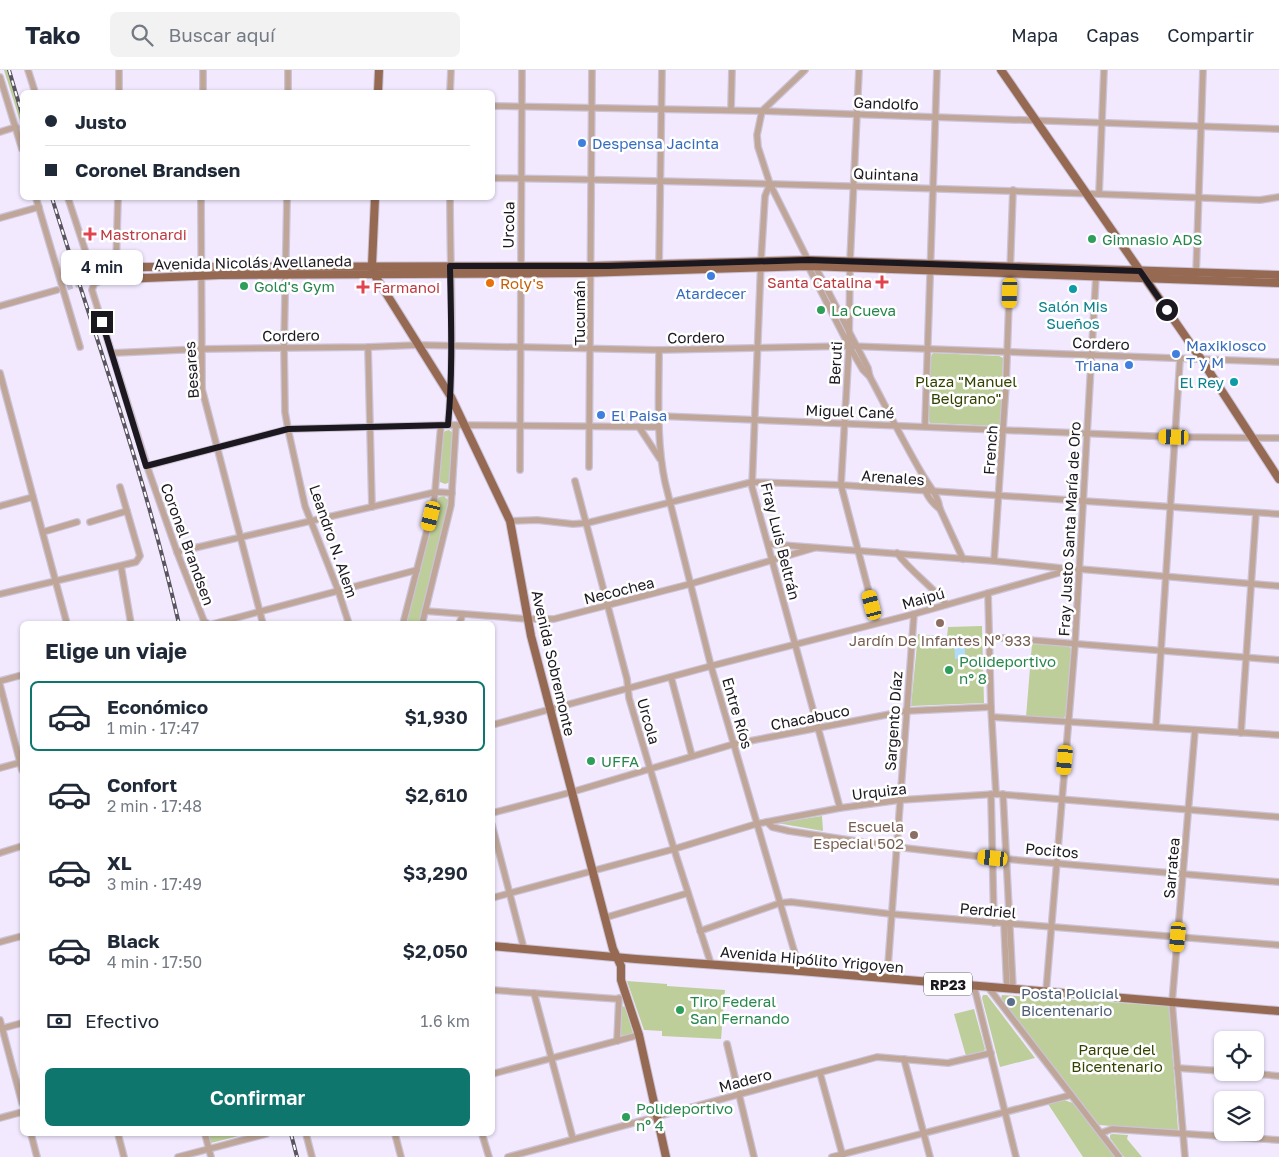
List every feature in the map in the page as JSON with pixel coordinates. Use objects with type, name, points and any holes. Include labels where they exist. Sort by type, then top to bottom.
[{"type":"main road","points":[[378,90],[379,70]]},
{"type":"main road","points":[[1001,70],[1201,359],[1279,480]]},
{"type":"main road","points":[[373,269],[375,200]]},
{"type":"main road","name":"Avenida Nicolás Avellaneda","points":[[807,263],[816,266],[850,265]]},
{"type":"main road","name":"Avenida Nicolás Avellaneda","points":[[373,269],[286,275],[200,276],[86,281],[118,268],[127,267],[286,266],[373,269],[591,269],[807,263],[1010,270],[1140,271],[1279,282]]},
{"type":"main road","name":"Avenida Sobremonte","points":[[373,269],[451,397],[510,521],[528,619],[550,709],[604,918],[616,957],[621,966],[620,980],[639,1034],[666,1157]]},
{"type":"main road","name":"Avenida Nicolás Avellaneda","points":[[1010,270],[1144,278],[1279,276]]},
{"type":"main road","name":"Avenida Hipólito Yrigoyen","points":[[495,946],[1279,1011]]},
{"type":"street","points":[[28,70],[34,90]]},
{"type":"street","points":[[118,70],[119,90]]},
{"type":"street","points":[[203,70],[203,90]]},
{"type":"street","points":[[288,70],[288,90]]},
{"type":"street","points":[[450,90],[451,70]]},
{"type":"street","name":"Urcola","points":[[520,470],[522,70]]},
{"type":"street","name":"Tucumán","points":[[589,467],[592,70]]},
{"type":"street","points":[[659,267],[662,70]]},
{"type":"street","points":[[731,110],[732,70]]},
{"type":"street","points":[[804,70],[762,111],[757,134],[758,145],[770,184],[807,263],[849,346],[863,370],[870,377]]},
{"type":"street","name":"Beruti","points":[[859,70],[850,265],[849,346],[841,485],[877,623]]},
{"type":"street","points":[[925,426],[937,70]]},
{"type":"street","points":[[1099,194],[1104,70]]},
{"type":"street","points":[[1196,276],[1202,70]]},
{"type":"street","points":[[0,77],[20,142]]},
{"type":"street","name":"Gandolfo","points":[[495,106],[731,110],[1279,129]]},
{"type":"street","points":[[0,132],[16,128]]},
{"type":"street","name":"Quintana","points":[[495,178],[661,180],[1013,190],[1260,200],[1279,198]]},
{"type":"street","name":"Fray Luis Beltrán","points":[[770,184],[765,196],[752,482],[840,808]]},
{"type":"street","name":"French","points":[[994,561],[1008,353],[1013,190]]},
{"type":"street","points":[[37,200],[80,347]]},
{"type":"street","points":[[69,200],[86,255],[91,262],[127,267]]},
{"type":"street","points":[[116,266],[118,200]]},
{"type":"street","name":"Besares","points":[[201,200],[202,389],[262,621]]},
{"type":"street","name":"Leandro N. Alem","points":[[287,200],[284,347],[288,429],[310,521],[338,590],[348,621]]},
{"type":"street","points":[[404,621],[436,492],[445,425],[451,397],[450,200]]},
{"type":"street","points":[[0,218],[39,207]]},
{"type":"street","points":[[816,266],[868,368],[870,377],[922,475],[939,501],[940,509],[963,559]]},
{"type":"street","name":"Fray Justo Santa María de Oro","points":[[1046,992],[1075,644],[1096,276]]},
{"type":"street","name":"Coronel Brandsen","points":[[106,279],[94,284],[92,288],[146,466],[176,552],[204,621]]},
{"type":"street","points":[[0,306],[57,290]]},
{"type":"street","name":"Cordero","points":[[113,353],[201,349],[418,345],[659,350],[849,346],[1279,362]]},
{"type":"street","points":[[368,347],[372,507]]},
{"type":"street","name":"Entre Ríos","points":[[659,350],[658,426],[660,459],[711,666],[800,971]]},
{"type":"street","points":[[1156,727],[1180,359]]},
{"type":"street","points":[[0,372],[67,621]]},
{"type":"street","name":"Miguel Cané","points":[[659,416],[1174,437],[1279,438]]},
{"type":"street","points":[[146,466],[288,429],[445,425],[658,426]]},
{"type":"street","points":[[423,621],[452,493],[456,425]]},
{"type":"street","name":"Entre Ríos","points":[[639,427],[660,459]]},
{"type":"street","points":[[922,475],[922,484],[926,492],[933,504],[940,509]]},
{"type":"street","name":"Urcola","points":[[575,481],[608,606],[629,698],[711,964]]},
{"type":"street","name":"Arenales","points":[[510,521],[537,520],[573,524],[587,523],[752,482],[841,485],[1279,514]]},
{"type":"street","points":[[0,594],[136,562],[140,556],[120,487]]},
{"type":"street","points":[[176,552],[436,492],[452,493]]},
{"type":"street","points":[[0,506],[34,498]]},
{"type":"street","points":[[90,522],[127,511]]},
{"type":"street","points":[[1241,732],[1256,513]]},
{"type":"street","points":[[43,532],[77,522]]},
{"type":"street","name":"Necochea","points":[[768,544],[994,561],[1079,570]]},
{"type":"street","name":"Necochea","points":[[425,611],[528,619],[554,618],[690,584],[814,548]]},
{"type":"street","points":[[897,553],[946,604]]},
{"type":"street","points":[[121,566],[130,621]]},
{"type":"street","points":[[224,621],[417,570]]},
{"type":"street","name":"Maipú","points":[[495,724],[914,614],[1062,572],[1079,570],[1279,586]]},
{"type":"street","points":[[988,593],[991,707],[997,794],[1005,858],[1006,924],[1010,989]]},
{"type":"street","points":[[460,621],[462,614]]},
{"type":"street","name":"Sargento Díaz","points":[[886,979],[914,614]]},
{"type":"street","points":[[990,637],[1279,660]]},
{"type":"street","points":[[0,681],[20,676]]},
{"type":"street","points":[[671,677],[692,756]]},
{"type":"street","points":[[0,685],[20,755]]},
{"type":"street","name":"Chacabuco","points":[[495,812],[572,792],[734,744],[906,711],[991,707]]},
{"type":"street","points":[[992,717],[1279,736]]},
{"type":"street","name":"Sarratea","points":[[1185,1157],[1172,1003],[1195,730]]},
{"type":"street","points":[[0,768],[20,763]]},
{"type":"street","points":[[994,923],[993,858],[997,794]]},
{"type":"street","name":"Urquiza","points":[[495,897],[674,849],[756,824],[840,808],[900,800],[997,794],[1279,817]]},
{"type":"street","name":"Pocitos","points":[[767,822],[772,827],[896,847],[993,858],[1279,882]]},
{"type":"street","points":[[495,836],[524,949]]},
{"type":"street","points":[[0,852],[20,847]]},
{"type":"street","points":[[604,918],[688,894]]},
{"type":"street","name":"Perdriel","points":[[700,931],[780,903],[791,902],[891,914],[1279,945]]},
{"type":"street","points":[[0,942],[20,937]]},
{"type":"street","points":[[974,986],[1016,1157]]},
{"type":"street","points":[[988,987],[1119,1157]]},
{"type":"street","points":[[495,990],[618,999],[625,993]]},
{"type":"street","points":[[534,993],[573,1139]]},
{"type":"street","points":[[617,1041],[618,999]]},
{"type":"street","points":[[0,1020],[20,1096]]},
{"type":"street","points":[[1,1028],[20,1023]]},
{"type":"street","points":[[495,1073],[639,1034]]},
{"type":"street","points":[[727,1044],[754,1157]]},
{"type":"street","name":"Madero","points":[[508,1157],[877,1057],[948,1063],[991,1053]]},
{"type":"street","points":[[904,1059],[930,1157]]},
{"type":"street","points":[[1178,1068],[1214,1071]]},
{"type":"street","points":[[820,1073],[842,1156]]},
{"type":"street","points":[[1264,1075],[1279,1076]]},
{"type":"street","points":[[832,1157],[842,1156],[924,1132],[1071,1095]]},
{"type":"street","points":[[0,1118],[20,1113]]},
{"type":"street","points":[[1101,1133],[1112,1129],[1279,1140]]},
{"type":"street","points":[[32,1136],[37,1157]]},
{"type":"street","points":[[119,1136],[124,1157]]},
{"type":"street","points":[[206,1136],[211,1157]]},
{"type":"street","points":[[178,1157],[255,1136]]},
{"type":"street","points":[[307,1136],[312,1157]]},
{"type":"street","points":[[395,1136],[401,1157]]},
{"type":"street","points":[[483,1136],[489,1157]]},
{"type":"green space","points":[[4,70],[7,70],[20,112],[20,121]]},
{"type":"green space","name":"Plaza \"Manuel Belgrano\"","points":[[934,353],[999,356],[1003,358],[1000,425],[930,423],[928,419],[931,357]]},
{"type":"green space","points":[[449,430],[453,433],[450,482],[445,484],[440,482],[439,479],[443,434]]},
{"type":"green space","points":[[444,496],[448,500],[448,505],[420,621],[406,621],[437,501],[439,497]]},
{"type":"green space","name":"Polideportivo n° 8","points":[[982,626],[984,703],[911,706],[918,634],[947,637],[948,627]]},
{"type":"green space","points":[[1032,644],[1069,646],[1071,649],[1066,715],[1063,719],[1026,717]]},
{"type":"green space","points":[[822,816],[823,831],[777,823]]},
{"type":"green space","name":"Tiro Federal San Fernando","points":[[627,981],[725,990],[721,1039],[662,1036],[662,1031],[644,1030]]},
{"type":"green space","points":[[983,995],[987,995],[1035,1058],[1000,1067],[982,998]]},
{"type":"green space","name":"Parque del Bicentenario","points":[[1002,995],[1169,1006],[1178,1129],[1174,1131],[1099,1125],[1001,999]]},
{"type":"green space","points":[[622,1006],[625,1007],[632,1035],[620,1036]]},
{"type":"green space","points":[[974,1009],[985,1049],[983,1052],[966,1056],[954,1014]]},
{"type":"green space","points":[[1064,1100],[1073,1103],[1115,1157],[1083,1157],[1048,1104]]},
{"type":"green space","points":[[1112,1134],[1128,1135],[1127,1139],[1142,1157],[1124,1157],[1110,1138]]},
{"type":"green space","points":[[208,1136],[238,1136],[211,1143]]},
{"type":"water","points":[[954,638],[965,638],[965,659],[955,659]]},
{"type":"tunnel","points":[[59,290],[82,283]]},
{"type":"railway","points":[[9,70],[20,107]]},
{"type":"railway","points":[[53,200],[120,409],[166,570],[178,621]]},
{"type":"railway","points":[[292,1136],[297,1157]]},
{"type":"place","name":"Despensa Jacinta","points":[[582,143]]},
{"type":"place","name":"Mastronardi","points":[[90,234]]},
{"type":"place","name":"Gimnasio ADS","points":[[1092,239]]},
{"type":"place","name":"Atardecer","points":[[711,276]]},
{"type":"place","name":"Santa Catalina","points":[[882,282]]},
{"type":"place","name":"Roly's","points":[[490,283]]},
{"type":"place","name":"Gold's Gym","points":[[244,286]]},
{"type":"place","name":"Farmanoi","points":[[363,287]]},
{"type":"place","name":"Salón Mis Sueños","points":[[1073,289]]},
{"type":"place","name":"La Cueva","points":[[821,310]]},
{"type":"place","name":"Maxikiosco T y M","points":[[1176,354]]},
{"type":"place","name":"Triana","points":[[1129,365]]},
{"type":"place","name":"El Rey","points":[[1234,382]]},
{"type":"place","name":"El Paisa","points":[[601,415]]},
{"type":"place","name":"Jardín De Infantes Nº 933","points":[[940,623]]},
{"type":"place","name":"Polideportivo n° 8","points":[[949,670]]},
{"type":"place","name":"UFFA","points":[[591,761]]},
{"type":"place","name":"Escuela Especial 502","points":[[914,835]]},
{"type":"place","name":"Posta Policial Bicentenario","points":[[1011,1002]]},
{"type":"place","name":"Tiro Federal San Fernando","points":[[680,1010]]},
{"type":"place","name":"Polideportivo nº 4","points":[[626,1117]]},
{"type":"route","points":[[102,322],[146,466],[288,429],[448,425],[451,397],[452,345],[450,266],[608,266],[808,260],[1140,271],[1167,310]]}]
